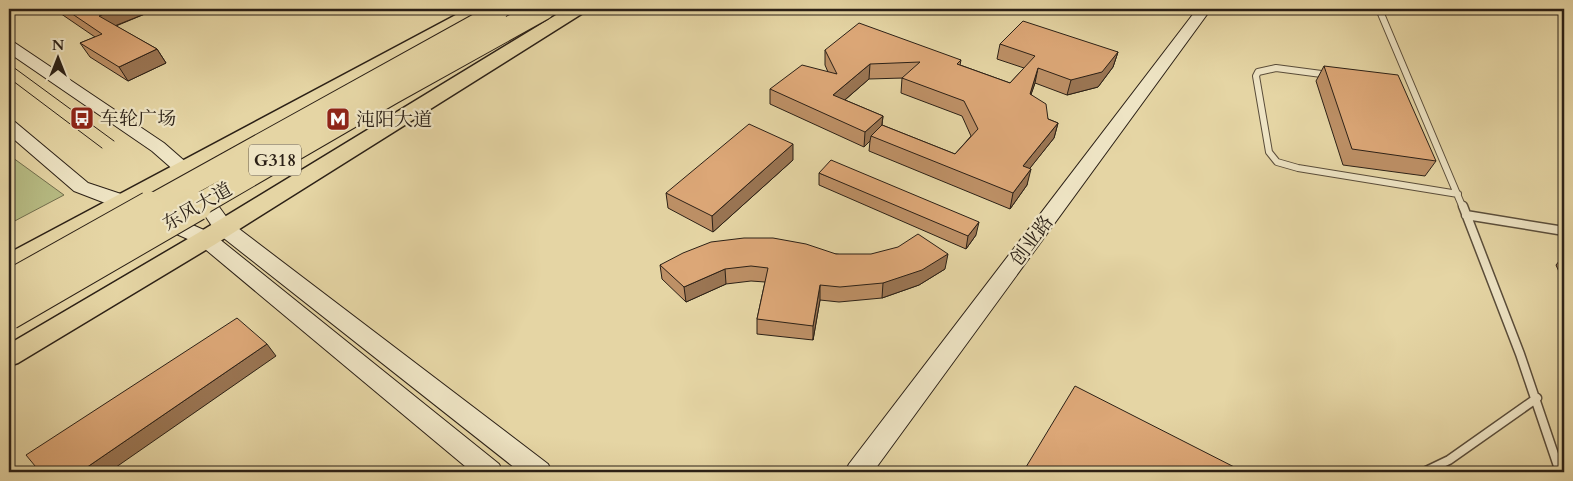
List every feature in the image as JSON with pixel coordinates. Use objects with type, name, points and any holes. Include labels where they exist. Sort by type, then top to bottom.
[{"type":"highway","name":"东风大道","points":[[9,285],[352,92],[506,9]]},
{"type":"highway","name":"东风大道","points":[[9,315],[392,93],[543,9]]},
{"type":"main road","points":[[9,263],[120,201],[479,9]]},
{"type":"main road","points":[[9,356],[214,233],[577,9]]},
{"type":"main road","name":"创业路","points":[[858,472],[1204,9]]},
{"type":"main road","points":[[9,46],[158,147],[182,168],[214,233],[490,472]]},
{"type":"main road","points":[[9,126],[81,188],[214,233],[539,472]]},
{"type":"lane","points":[[1379,9],[1458,194],[1537,398],[1560,472]]},
{"type":"lane","points":[[1335,76],[1276,68],[1258,72],[1256,76],[1269,152],[1277,162],[1298,168],[1458,194]]},
{"type":"lane","points":[[1402,86],[1412,87]]},
{"type":"lane","points":[[1466,215],[1564,231]]},
{"type":"lane","points":[[1424,472],[1449,460],[1537,398]]},
{"type":"green space","points":[[9,155],[64,195],[9,224]]},
{"type":"building","points":[[65,9],[116,9],[99,16],[157,49],[119,67],[80,43],[102,34]]},
{"type":"building","points":[[1023,21],[1118,52],[1102,72],[1071,80],[1038,68],[1030,94],[1046,104],[1048,119],[1058,123],[1023,166],[1031,169],[1013,193],[871,136],[882,125],[955,154],[978,129],[964,101],[902,78],[920,62],[870,64],[833,95],[883,116],[865,132],[770,89],[802,65],[837,74],[825,50],[859,23],[961,60],[957,64],[1010,83],[1035,56],[1000,44]]},
{"type":"building","points":[[1324,66],[1398,75],[1436,161],[1352,149]]},
{"type":"building","points":[[749,124],[793,144],[712,216],[666,193]]},
{"type":"building","points":[[831,160],[979,222],[968,236],[819,173]]},
{"type":"building","points":[[918,234],[948,254],[922,270],[883,283],[840,287],[820,285],[813,326],[757,319],[768,268],[751,266],[725,269],[684,287],[660,265],[711,242],[744,238],[773,238],[806,244],[836,254],[871,254],[898,247]]},
{"type":"building","points":[[237,318],[267,344],[80,472],[40,472],[26,455]]},
{"type":"building","points":[[1075,386],[1244,472],[1023,472]]},
{"type":"tram line","points":[[9,64],[114,141]]},
{"type":"tram line","points":[[9,78],[102,148]]},
{"type":"place","name":"车轮广场","points":[[82,118]]},
{"type":"place","name":"沌阳大道","points":[[338,119]]}]
